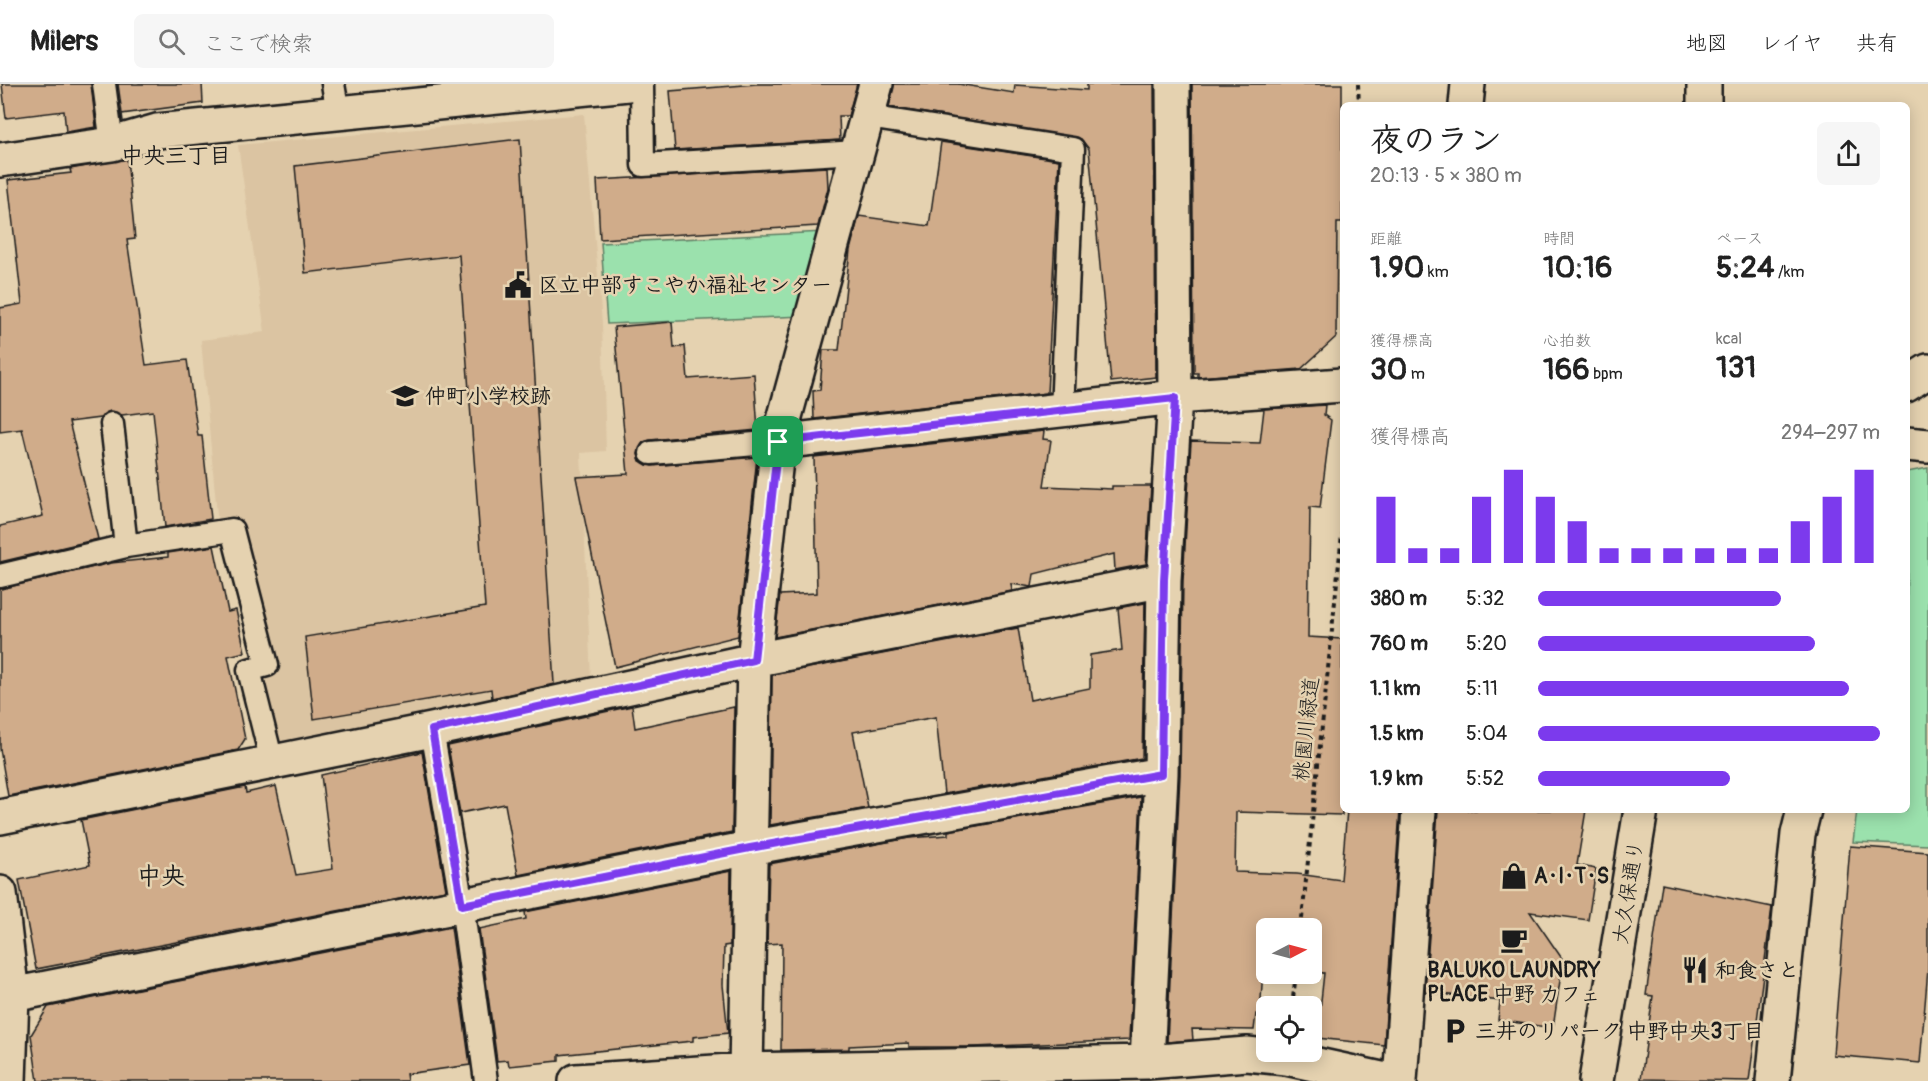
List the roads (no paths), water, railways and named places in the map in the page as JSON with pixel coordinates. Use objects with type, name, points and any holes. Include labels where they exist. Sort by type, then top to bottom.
[{"type":"street","points":[[747,1070],[754,660],[778,442],[876,84]]},
{"type":"street","points":[[1147,1062],[1161,774],[1164,580],[1175,398],[1173,84]]},
{"type":"street","points":[[1466,102],[1468,84]]},
{"type":"street","points":[[1704,84],[1704,102]]},
{"type":"street","points":[[0,160],[112,144],[157,131],[336,99],[622,85]]},
{"type":"street","points":[[1910,382],[1928,371]]},
{"type":"street","points":[[778,442],[1175,398],[1340,385]]},
{"type":"street","points":[[1910,444],[1928,446]]},
{"type":"street","points":[[0,817],[432,730],[754,660],[1164,580]]},
{"type":"street","points":[[12,995],[750,848],[1161,774]]},
{"type":"street","points":[[1400,1081],[1419,813]]},
{"type":"street","name":"大久保通り","points":[[1596,1081],[1641,813]]},
{"type":"street","points":[[1773,1081],[1798,834],[1803,813]]},
{"type":"street","points":[[0,897],[12,995],[9,1081]]},
{"type":"street","points":[[576,1081],[747,1070],[1147,1062],[1242,1067],[1286,1058],[1391,1081]]},
{"type":"lane","points":[[104,84],[112,144]]},
{"type":"lane","points":[[622,85],[643,165],[857,152]]},
{"type":"lane","points":[[868,117],[1073,149],[1062,412]]},
{"type":"lane","points":[[112,424],[126,546]]},
{"type":"lane","points":[[651,453],[778,442]]},
{"type":"lane","points":[[0,576],[126,546],[232,530],[267,664],[249,670],[272,762]]},
{"type":"lane","points":[[432,730],[462,905],[486,1081]]},
{"type":"place","name":"区立中部すこやか福祉センター","points":[[518,285]]},
{"type":"place","name":"仲町小学校跡","points":[[405,396]]},
{"type":"place","name":"A･I･T･S","points":[[1514,876]]},
{"type":"place","name":"BALUKO LAUNDRY PLACE 中野 カフェ","points":[[1514,940]]},
{"type":"place","name":"和食さと","points":[[1695,970]]},
{"type":"place","name":"三井のリパーク 中野中央3丁目","points":[[1455,1031]]},
{"type":"district","name":"中央三丁目","points":[[176,155]]},
{"type":"district","name":"中央","points":[[161,876]]}]
